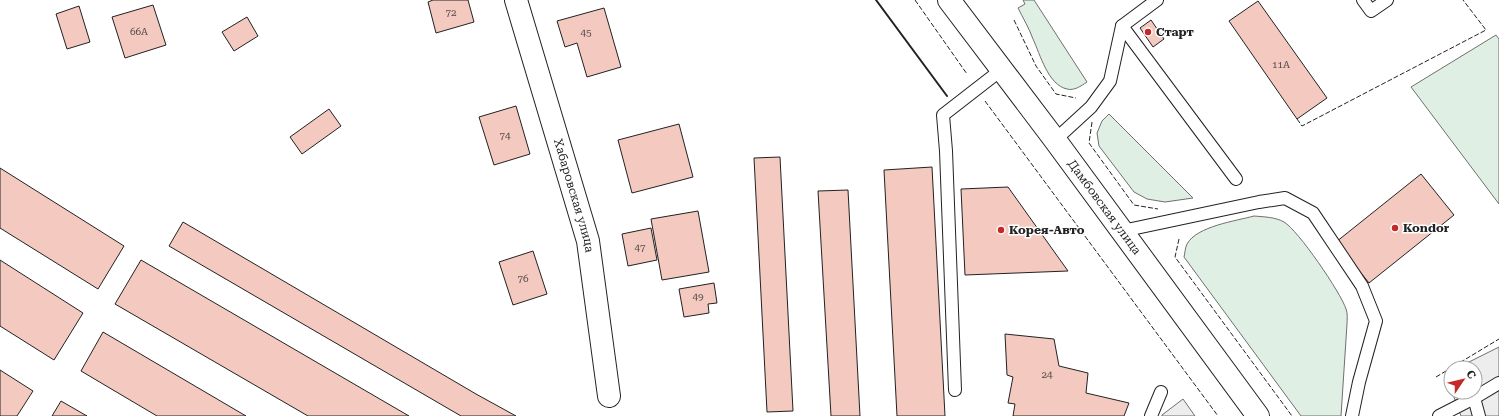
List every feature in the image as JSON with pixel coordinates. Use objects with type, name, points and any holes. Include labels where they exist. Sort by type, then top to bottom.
[{"type":"main road","name":"Хабаровская улица","points":[[516,0],[588,241],[610,396]]},
{"type":"main road","name":"Дамбовская улица","points":[[948,0],[1055,140],[1258,416]]},
{"type":"lane","points":[[1055,140],[1091,107],[1110,81],[1122,26],[1157,0]]},
{"type":"lane","points":[[1363,0],[1371,11],[1387,0]]},
{"type":"lane","points":[[1122,26],[1236,179]]},
{"type":"lane","points":[[955,390],[943,115],[1001,70]]},
{"type":"lane","points":[[1122,231],[1259,202],[1286,198],[1313,213],[1362,286],[1376,321],[1359,382],[1352,416]]},
{"type":"lane","points":[[1483,393],[1499,383]]},
{"type":"lane","points":[[1151,416],[1161,392]]},
{"type":"lane","points":[[1439,416],[1470,400]]},
{"type":"lane","points":[[1475,400],[1479,416]]},
{"type":"green space","points":[[1023,0],[1034,0],[1087,82],[1075,89],[1067,89],[1055,82],[1042,60],[1030,31],[1018,8],[1025,4]]},
{"type":"green space","points":[[1496,35],[1499,39],[1499,204],[1411,87]]},
{"type":"green space","points":[[1109,114],[1193,198],[1165,202],[1147,199],[1134,192],[1099,146],[1097,133],[1102,121]]},
{"type":"green space","points":[[1254,216],[1277,219],[1290,227],[1318,262],[1346,309],[1347,324],[1341,416],[1301,416],[1184,257],[1187,244],[1199,233],[1218,225]]},
{"type":"shaded area","points":[[1499,347],[1499,416],[1461,416],[1455,400],[1483,400],[1483,360],[1473,360]]},
{"type":"shaded area","points":[[1183,399],[1195,416],[1162,416],[1162,415]]},
{"type":"building","points":[[433,0],[468,0],[474,22],[436,33],[428,2]]},
{"type":"building","points":[[1258,1],[1327,98],[1297,119],[1229,21]]},
{"type":"building","points":[[153,5],[166,45],[125,58],[112,17]]},
{"type":"building","points":[[79,6],[90,42],[67,49],[56,14]]},
{"type":"building","points":[[604,8],[621,67],[587,77],[577,43],[565,47],[557,21]]},
{"type":"building","points":[[247,17],[258,36],[234,51],[222,32]]},
{"type":"building","points":[[1151,20],[1164,39],[1153,47],[1140,28]]},
{"type":"building","points":[[516,106],[530,154],[494,165],[479,117]]},
{"type":"building","points":[[329,109],[341,126],[302,154],[290,137]]},
{"type":"building","points":[[679,124],[693,177],[632,193],[618,140]]},
{"type":"building","points":[[780,157],[793,411],[767,412],[754,158]]},
{"type":"building","points":[[932,167],[945,416],[897,416],[884,170]]},
{"type":"building","points":[[0,168],[124,246],[98,289],[0,228]]},
{"type":"building","name":"Kondor","points":[[1421,174],[1454,215],[1369,283],[1336,242]]},
{"type":"building","name":"Корея-Авто","points":[[1008,187],[1068,271],[965,275],[961,189]]},
{"type":"building","points":[[848,190],[860,416],[831,416],[818,191]]},
{"type":"building","points":[[698,211],[709,272],[662,280],[651,219]]},
{"type":"building","points":[[183,222],[516,416],[461,416],[169,246]]},
{"type":"building","points":[[651,228],[657,260],[628,266],[622,234]]},
{"type":"building","points":[[533,251],[547,294],[513,305],[499,262]]},
{"type":"building","points":[[0,260],[83,313],[54,360],[0,326]]},
{"type":"building","points":[[141,260],[409,416],[308,416],[115,304]]},
{"type":"building","points":[[714,283],[717,303],[708,304],[709,313],[684,317],[679,289]]},
{"type":"building","points":[[103,332],[246,416],[157,416],[81,371]]},
{"type":"building","points":[[1005,334],[1054,339],[1059,366],[1088,373],[1086,393],[1129,403],[1124,416],[1013,416],[1015,404],[1008,403],[1013,377],[1007,375]]},
{"type":"building","points":[[0,370],[33,391],[17,416],[0,416]]},
{"type":"building","points":[[61,401],[87,416],[52,416]]},
{"type":"fence","points":[[915,0],[967,74]]},
{"type":"fence","points":[[1297,119],[1302,126],[1486,30],[1463,0]]},
{"type":"fence","points":[[1014,20],[1036,66],[1056,94],[1076,98]]},
{"type":"fence","points":[[985,101],[1218,416]]},
{"type":"fence","points":[[1092,122],[1089,143],[1134,205],[1158,209]]},
{"type":"fence","points":[[1179,239],[1175,257],[1292,416]]},
{"type":"fence","points":[[1436,377],[1499,339]]},
{"type":"wall","points":[[876,0],[947,96]]},
{"type":"place","name":"Старт","points":[[1148,32]]},
{"type":"place","name":"Kondor","points":[[1395,228]]},
{"type":"place","name":"Корея-Авто","points":[[1001,230]]}]
